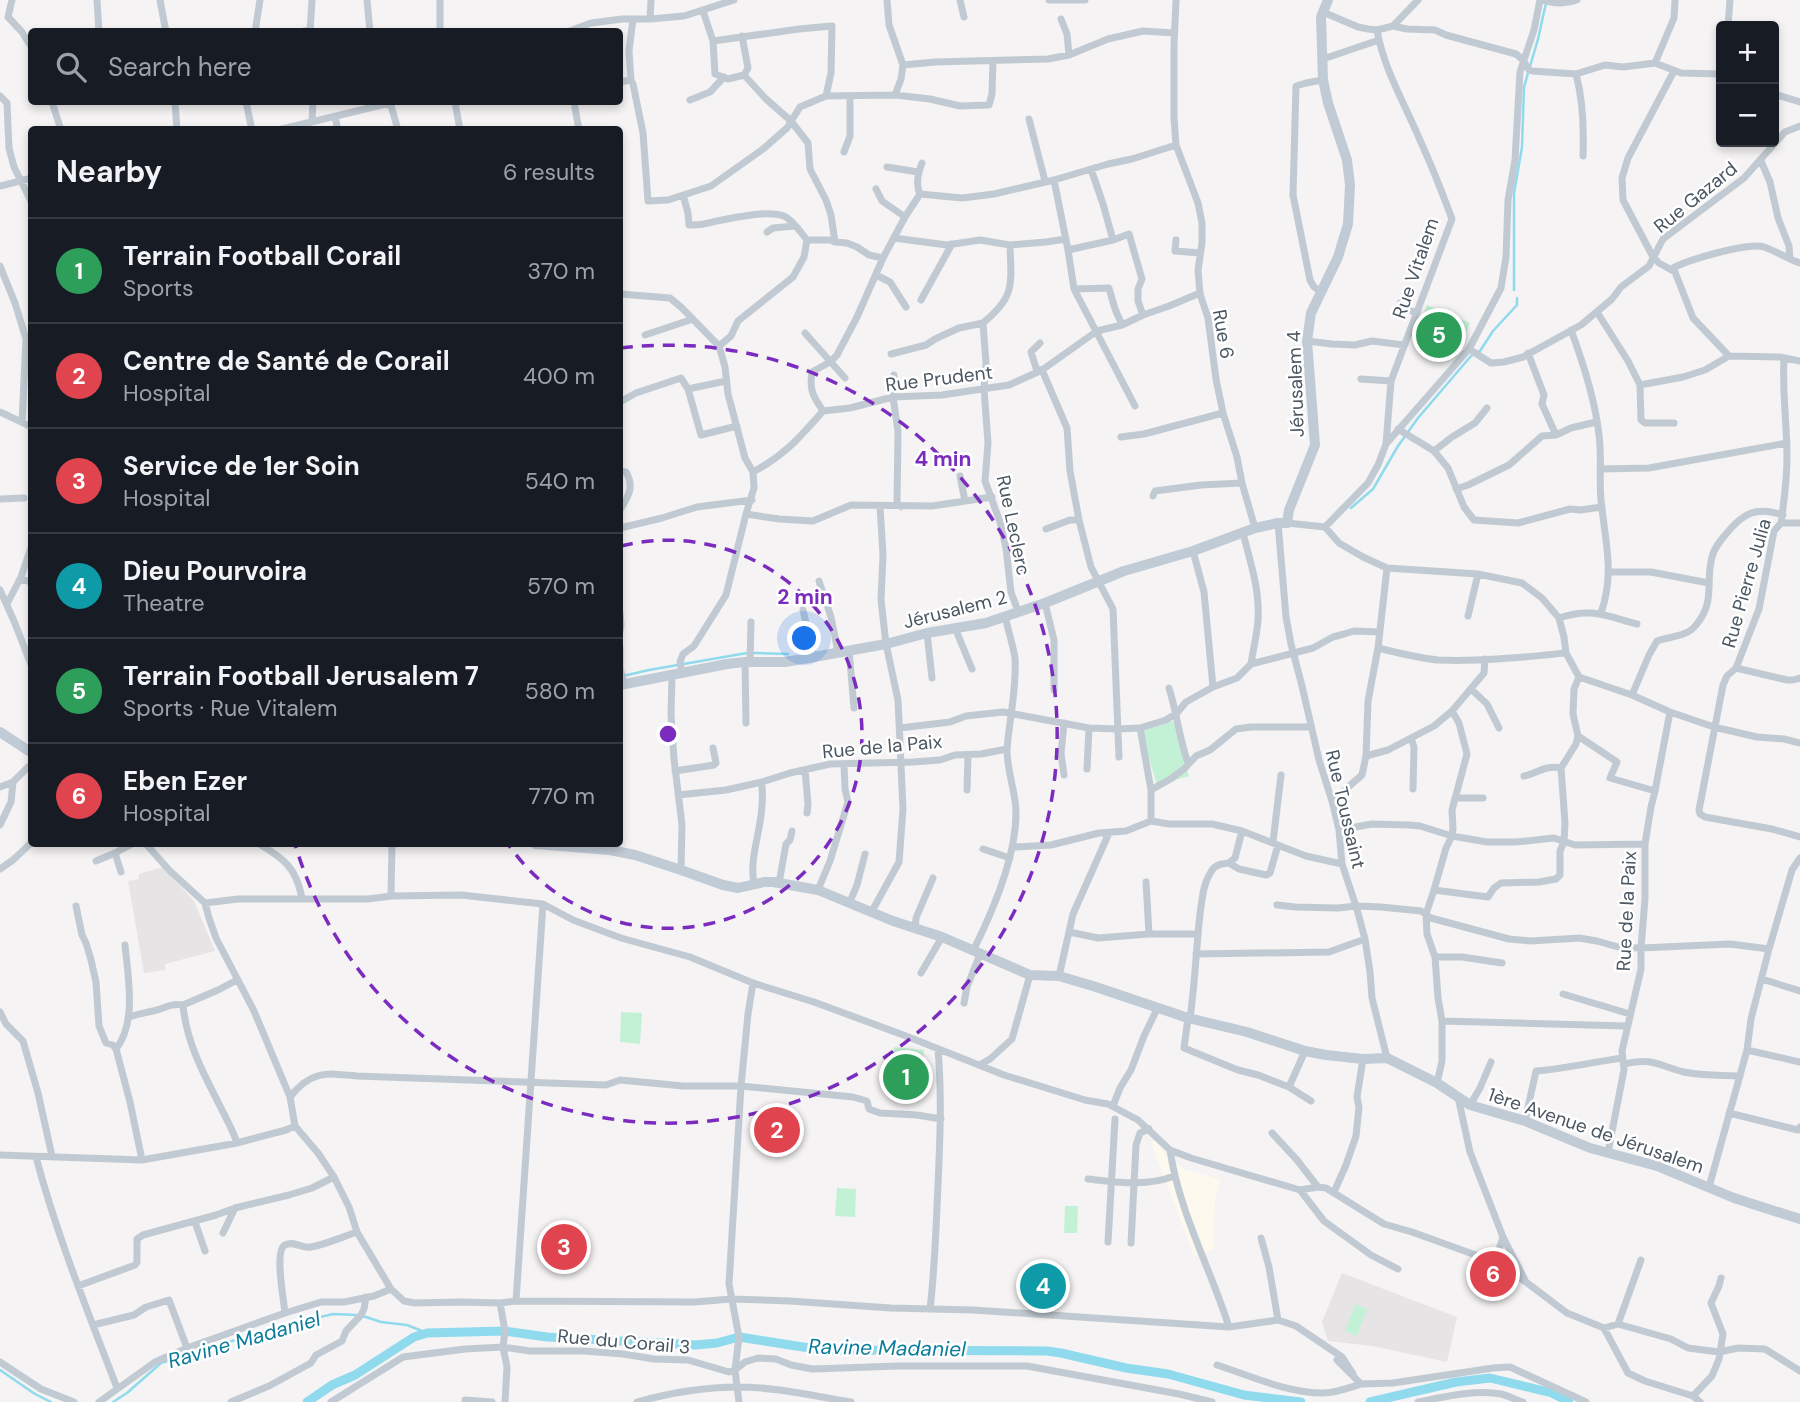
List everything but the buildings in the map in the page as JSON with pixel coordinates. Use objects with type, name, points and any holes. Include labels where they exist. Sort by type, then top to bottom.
[{"type":"street","points":[[0,23],[8,17],[12,0]]},
{"type":"street","points":[[97,0],[99,28]]},
{"type":"street","points":[[160,0],[165,28]]},
{"type":"street","points":[[256,28],[260,0]]},
{"type":"street","points":[[310,28],[312,0]]},
{"type":"street","points":[[367,0],[370,28]]},
{"type":"street","points":[[439,28],[440,0]]},
{"type":"street","points":[[650,19],[651,0]]},
{"type":"street","points":[[578,28],[591,23],[684,16],[734,0]]},
{"type":"street","points":[[887,0],[889,25],[903,65],[895,95]]},
{"type":"street","points":[[960,0],[964,17]]},
{"type":"street","points":[[1049,0],[1085,0]]},
{"type":"street","name":"Rue 6","points":[[1176,0],[1176,145],[1198,203],[1202,223],[1199,293],[1208,318],[1223,414],[1255,528]]},
{"type":"street","name":"Jérusalem 4","points":[[1283,523],[1315,445],[1307,341],[1311,313],[1338,257],[1348,223],[1350,185],[1347,160],[1323,80],[1321,17],[1328,0]]},
{"type":"street","points":[[1393,26],[1418,0]]},
{"type":"street","points":[[1325,527],[1368,483],[1386,444],[1469,349],[1501,288],[1523,60],[1541,0],[1566,4],[1577,0]]},
{"type":"street","points":[[1656,64],[1674,18],[1675,0]]},
{"type":"street","points":[[1728,21],[1730,0]]},
{"type":"street","points":[[703,11],[713,41],[715,74],[728,79],[744,75],[748,68],[742,36]]},
{"type":"street","points":[[1323,12],[1359,27],[1377,30],[1393,26],[1435,30],[1516,54],[1532,71],[1576,74],[1605,65],[1623,67],[1656,64],[1681,73],[1716,75]]},
{"type":"street","points":[[8,17],[28,42]]},
{"type":"street","points":[[633,19],[629,51],[631,80],[643,133],[648,201],[668,200],[711,186],[763,149],[787,128],[800,107],[826,96],[895,95],[960,106],[989,105],[993,61]]},
{"type":"street","points":[[1061,19],[1069,55]]},
{"type":"street","points":[[713,41],[832,26],[831,73],[826,96]]},
{"type":"street","name":"Rue Vitalem","points":[[1377,30],[1388,72],[1419,136],[1452,219],[1391,381],[1386,444]]},
{"type":"street","points":[[903,65],[1048,59],[1069,55],[1108,39],[1143,31],[1174,33]]},
{"type":"street","points":[[1323,59],[1379,40]]},
{"type":"street","points":[[1674,71],[1628,158],[1622,178],[1622,200],[1653,257],[1659,264],[1675,272],[1693,318],[1729,356]]},
{"type":"street","points":[[1576,74],[1584,135],[1583,156]]},
{"type":"street","points":[[744,75],[791,121],[808,143],[810,169],[826,200],[835,242]]},
{"type":"street","points":[[690,100],[710,92],[724,77]]},
{"type":"street","points":[[623,81],[631,80]]},
{"type":"street","points":[[1321,292],[1310,280],[1293,195],[1296,86],[1323,80]]},
{"type":"street","points":[[0,96],[7,103],[9,148],[14,167],[28,195]]},
{"type":"street","points":[[844,152],[850,136],[850,96]]},
{"type":"street","points":[[1779,96],[1800,102]]},
{"type":"street","points":[[53,105],[60,126]]},
{"type":"street","points":[[175,105],[177,126]]},
{"type":"street","points":[[247,105],[251,126]]},
{"type":"street","points":[[312,121],[313,105]]},
{"type":"street","points":[[293,126],[380,105]]},
{"type":"street","points":[[392,105],[397,126]]},
{"type":"street","points":[[455,105],[459,126]]},
{"type":"street","points":[[575,105],[578,126]]},
{"type":"street","points":[[335,117],[337,126]]},
{"type":"street","points":[[1029,119],[1045,181]]},
{"type":"street","name":"Rue Gazard","points":[[1469,349],[1491,363],[1504,362],[1523,357],[1581,325],[1649,266],[1663,239],[1744,178],[1785,132],[1800,125]]},
{"type":"street","points":[[920,194],[962,198],[994,194],[1176,145]]},
{"type":"street","points":[[1760,161],[1770,183],[1789,246],[1790,260]]},
{"type":"street","points":[[920,194],[917,188],[918,172],[922,163]]},
{"type":"street","points":[[887,167],[918,172]]},
{"type":"street","points":[[1091,169],[1113,240]]},
{"type":"street","points":[[0,186],[28,179]]},
{"type":"street","points":[[1054,180],[1074,289],[1135,406]]},
{"type":"street","points":[[876,189],[883,201],[905,217]]},
{"type":"street","points":[[753,472],[794,444],[823,411],[813,397],[810,384],[812,372],[837,355],[858,317],[883,258],[920,194]]},
{"type":"street","points":[[683,195],[689,225],[700,226],[720,220],[758,215],[786,216],[807,240],[847,243],[869,256],[883,258]]},
{"type":"street","points":[[767,232],[773,228],[795,226]]},
{"type":"street","points":[[1068,250],[1129,234],[1142,279],[1138,289],[1138,301],[1143,315]]},
{"type":"street","points":[[894,238],[952,244],[980,240],[1010,245],[1066,239]]},
{"type":"street","points":[[719,346],[731,337],[738,321],[793,277],[804,257],[807,240]]},
{"type":"street","points":[[1176,240],[1175,251],[1200,253]]},
{"type":"street","points":[[921,300],[952,244]]},
{"type":"street","points":[[891,354],[926,345],[935,338],[960,328],[983,323],[997,312],[1011,290],[1010,245]]},
{"type":"street","points":[[1671,269],[1678,264],[1714,253],[1761,245],[1800,263]]},
{"type":"street","points":[[0,266],[26,340],[22,422]]},
{"type":"street","points":[[876,275],[890,282],[906,307]]},
{"type":"street","points":[[1074,289],[1109,288],[1122,325]]},
{"type":"street","points":[[1097,331],[1122,325],[1199,293]]},
{"type":"street","points":[[623,294],[670,298],[719,346],[745,458],[753,472],[752,499],[726,595],[694,646],[683,654],[679,670],[671,715],[682,825],[681,870]]},
{"type":"street","points":[[1401,302],[1417,313]]},
{"type":"street","points":[[1597,312],[1628,361],[1640,386],[1641,420],[1645,423],[1674,423]]},
{"type":"street","points":[[645,335],[693,319]]},
{"type":"street","name":"Rue Leclerc","points":[[983,323],[988,443],[985,481],[1000,522],[1011,592],[1018,611]]},
{"type":"street","points":[[1571,330],[1593,394],[1599,434],[1602,507],[1609,572],[1601,613]]},
{"type":"street","name":"Rue Prudent","points":[[823,411],[850,408],[894,397],[942,396],[1009,385],[1042,370],[1097,331]]},
{"type":"street","points":[[806,333],[845,378]]},
{"type":"street","points":[[1307,341],[1355,345],[1372,341],[1404,345]]},
{"type":"street","points":[[1040,342],[1031,352],[1036,368],[1042,370],[1067,428],[1070,471],[1079,520],[1091,567],[1113,609],[1119,757]]},
{"type":"street","points":[[1528,353],[1544,395],[1542,404],[1556,435]]},
{"type":"street","points":[[1640,386],[1705,370],[1729,356],[1800,361]]},
{"type":"street","name":"Rue Pierre Julia","points":[[1784,358],[1787,460],[1782,519],[1774,531],[1759,609],[1736,668],[1727,676],[1723,685],[1699,810],[1705,817],[1800,837]]},
{"type":"street","points":[[894,374],[898,431],[897,504],[901,507]]},
{"type":"street","points":[[623,400],[636,393],[681,378],[688,389],[701,435],[737,426]]},
{"type":"street","points":[[1361,379],[1391,381]]},
{"type":"street","points":[[688,389],[726,381]]},
{"type":"street","points":[[1434,451],[1475,423],[1487,408]]},
{"type":"street","points":[[0,412],[28,425]]},
{"type":"street","points":[[1121,437],[1144,434],[1223,414]]},
{"type":"street","points":[[1456,489],[1509,465],[1542,436],[1556,435],[1596,422]]},
{"type":"street","points":[[1398,429],[1434,451],[1448,468],[1464,507],[1474,520],[1518,523],[1560,511],[1602,507]]},
{"type":"street","points":[[1600,469],[1649,468],[1787,443]]},
{"type":"street","points":[[623,472],[630,480],[630,494],[623,505]]},
{"type":"street","points":[[960,476],[965,501]]},
{"type":"street","points":[[1153,496],[1155,491],[1201,485],[1242,484]]},
{"type":"street","points":[[746,514],[813,521],[851,505],[932,506],[992,497]]},
{"type":"street","points":[[0,499],[24,498]]},
{"type":"street","points":[[623,527],[697,507],[752,499]]},
{"type":"street","points":[[871,913],[899,862],[903,809],[898,701],[886,644],[881,600],[883,555],[880,506]]},
{"type":"street","points":[[1632,695],[1657,641],[1685,635],[1697,624],[1707,608],[1710,598],[1711,561],[1715,549],[1738,520],[1757,510],[1770,510],[1782,519],[1800,523]]},
{"type":"street","points":[[1046,529],[1070,520],[1079,520]]},
{"type":"street","points":[[1283,523],[1325,527],[1339,543],[1387,568],[1478,574],[1522,583],[1542,598],[1559,618],[1566,653],[1579,677],[1714,727],[1800,743]]},
{"type":"street","name":"Jérusalem 2","points":[[623,684],[679,670],[748,662],[785,662],[986,622],[1045,603],[1163,558],[1193,551],[1255,528],[1283,523]]},
{"type":"street","name":"Rue Toussaint","points":[[1283,523],[1286,617],[1293,655],[1339,830],[1342,864],[1365,939],[1372,998],[1387,1058]]},
{"type":"street","points":[[1243,533],[1258,599],[1258,620],[1251,664]]},
{"type":"street","points":[[1193,551],[1204,592],[1213,687]]},
{"type":"street","points":[[7,604],[28,556]]},
{"type":"street","points":[[1332,801],[1362,775],[1366,756],[1368,701],[1378,648],[1387,568]]},
{"type":"street","points":[[1609,572],[1651,572],[1709,583]]},
{"type":"street","points":[[1468,616],[1478,574]]},
{"type":"street","points":[[20,579],[28,581]]},
{"type":"street","points":[[819,581],[844,651],[854,708]]},
{"type":"street","points":[[0,590],[28,657]]},
{"type":"street","points":[[1045,603],[1054,640],[1054,690]]},
{"type":"street","points":[[803,610],[814,657]]},
{"type":"street","points":[[1559,618],[1582,612],[1601,613],[1637,624]]},
{"type":"street","points":[[964,1003],[976,952],[1014,847],[1016,811],[1008,771],[1007,749],[1015,659],[1004,617]]},
{"type":"street","points":[[746,723],[751,622]]},
{"type":"street","points":[[955,628],[972,669]]},
{"type":"street","points":[[900,728],[1003,712],[1089,727],[1140,728],[1166,720],[1177,713],[1186,702],[1237,678],[1251,664],[1293,655],[1354,631],[1380,632]]},
{"type":"street","points":[[926,633],[932,678]]},
{"type":"street","points":[[1378,648],[1438,660],[1566,653]]},
{"type":"street","points":[[1366,756],[1388,750],[1434,726],[1452,711],[1484,673],[1485,659]]},
{"type":"street","points":[[1736,668],[1787,680],[1800,678]]},
{"type":"street","points":[[1434,890],[1488,897],[1501,883],[1539,882],[1556,879],[1560,875],[1560,851],[1566,823],[1561,768],[1578,736],[1573,713],[1574,689],[1579,677]]},
{"type":"street","points":[[1169,688],[1188,764]]},
{"type":"street","points":[[1471,689],[1486,704],[1499,728]]},
{"type":"street","points":[[1437,1083],[1442,1061],[1442,1021],[1426,914],[1452,836],[1452,810],[1467,754],[1459,723],[1452,711]]},
{"type":"street","name":"Rue de la Paix","points":[[1608,1152],[1627,1026],[1641,969],[1645,844],[1670,712]]},
{"type":"street","points":[[1064,723],[1061,754],[1064,775]]},
{"type":"street","points":[[1087,769],[1089,727]]},
{"type":"street","points":[[1152,790],[1236,729],[1311,727]]},
{"type":"street","points":[[1140,728],[1152,790],[1150,821]]},
{"type":"street","points":[[0,732],[28,750]]},
{"type":"street","points":[[1578,736],[1617,762],[1610,778],[1655,791]]},
{"type":"street","points":[[1411,738],[1414,747],[1413,789]]},
{"type":"street","points":[[675,771],[714,765],[716,763],[713,748]]},
{"type":"street","name":"Rue de la Paix","points":[[678,794],[762,782],[830,764],[940,760],[955,755],[1007,749]]},
{"type":"street","points":[[967,790],[968,755]]},
{"type":"street","points":[[818,890],[848,802],[844,764]]},
{"type":"street","points":[[0,787],[13,782],[28,767]]},
{"type":"street","points":[[1524,776],[1542,768],[1561,768]]},
{"type":"street","points":[[805,770],[807,813]]},
{"type":"street","points":[[1229,863],[1239,869],[1266,875],[1270,873],[1281,775]]},
{"type":"street","points":[[0,825],[11,802],[13,782]]},
{"type":"street","points":[[754,884],[754,846],[762,807],[762,782]]},
{"type":"street","points":[[1455,798],[1483,798]]},
{"type":"street","points":[[1014,847],[1051,845],[1084,836],[1126,831],[1150,821],[1212,824],[1242,831],[1306,856],[1342,864]]},
{"type":"street","points":[[1339,830],[1371,824],[1409,825],[1487,842],[1554,838],[1576,845],[1645,844]]},
{"type":"street","points":[[779,883],[786,844],[792,831]]},
{"type":"street","points":[[1242,831],[1235,858],[1211,870],[1203,891],[1184,1048],[1289,1087],[1311,1101]]},
{"type":"street","points":[[1059,976],[1073,915],[1109,833]]},
{"type":"street","points":[[0,869],[28,846]]},
{"type":"street","points":[[96,860],[126,847]]},
{"type":"street","points":[[149,847],[205,903],[216,938],[254,1011],[290,1097],[295,1126],[334,1177],[358,1232],[391,1289],[404,1301],[500,1304],[516,1301],[695,1302],[731,1299],[974,1310],[1229,1327],[1278,1320],[1296,1326],[1342,1357],[1361,1384]]},
{"type":"street","points":[[264,847],[276,854],[294,872],[302,898]]},
{"type":"street","points":[[391,896],[392,847]]},
{"type":"street","points":[[561,847],[611,847],[723,886],[738,888],[764,882],[818,890],[871,913],[942,937],[1030,975],[1059,976],[1189,1018],[1247,1032],[1305,1051],[1363,1059],[1387,1058]]},
{"type":"street","points":[[983,849],[1010,858]]},
{"type":"street","points":[[115,853],[121,872]]},
{"type":"street","points":[[849,904],[865,854]]},
{"type":"street","points":[[1709,1187],[1747,1050],[1769,948],[1792,870],[1800,858]]},
{"type":"street","points":[[915,928],[916,918],[933,878]]},
{"type":"street","points":[[1146,882],[1149,934]]},
{"type":"street","points":[[205,903],[238,898],[368,899],[461,895],[543,904],[573,920],[621,938],[690,957],[753,983],[906,1035],[1004,1075],[1113,1106],[1128,1113],[1149,1129],[1170,1150],[1191,1158],[1300,1191],[1326,1188],[1384,1224],[1495,1262],[1567,1313],[1604,1328],[1618,1324],[1671,1339],[1688,1348],[1719,1352],[1738,1348],[1765,1349],[1800,1371]]},
{"type":"street","points":[[516,1301],[543,904]]},
{"type":"street","points":[[1277,905],[1338,908],[1356,906],[1421,911],[1431,918],[1463,928],[1509,939],[1531,941],[1579,938],[1618,947],[1730,944],[1769,948]]},
{"type":"street","points":[[76,906],[96,982],[99,1026],[106,1043],[116,1049],[142,1160]]},
{"type":"street","points":[[1069,932],[1098,938],[1197,934]]},
{"type":"street","points":[[921,973],[942,937]]},
{"type":"street","points":[[1196,954],[1329,952],[1365,939]]},
{"type":"street","points":[[116,1049],[123,1040],[129,1017],[125,945]]},
{"type":"street","points":[[1434,957],[1462,957],[1502,963]]},
{"type":"street","points":[[979,1065],[1012,1039],[1030,975]]},
{"type":"street","points":[[1762,979],[1800,991]]},
{"type":"street","points":[[129,1017],[165,1006],[183,1005],[237,980]]},
{"type":"street","points":[[739,1402],[735,1370],[739,1337],[729,1284],[741,1086],[753,983]]},
{"type":"street","points":[[1563,994],[1630,1014]]},
{"type":"street","points":[[183,1005],[191,1044],[233,1129],[237,1143]]},
{"type":"street","points":[[1113,1106],[1158,1007]]},
{"type":"street","points":[[0,1012],[6,1024],[23,1041],[52,1156]]},
{"type":"street","points":[[1442,1021],[1627,1026]]},
{"type":"street","points":[[930,1309],[935,1261],[941,1119],[938,1050]]},
{"type":"street","points":[[1747,1050],[1800,1062]]},
{"type":"street","points":[[1289,1087],[1305,1051]]},
{"type":"street","name":"1ère Avenue de Jérusalem","points":[[1387,1058],[1437,1083],[1470,1105],[1525,1121],[1590,1148],[1657,1166],[1734,1198],[1800,1219]]},
{"type":"street","points":[[1334,1192],[1356,1136],[1359,1107],[1357,1097],[1363,1059]]},
{"type":"street","points":[[1525,1121],[1536,1071],[1597,1061],[1653,1061],[1684,1072],[1740,1076]]},
{"type":"street","points":[[1470,1105],[1491,1062]]},
{"type":"street","points":[[290,1097],[300,1084],[316,1075],[335,1074],[606,1086],[620,1080],[681,1086],[741,1086],[853,1097],[867,1101],[869,1109],[880,1113],[941,1119]]},
{"type":"street","points":[[1458,1097],[1470,1152],[1503,1237],[1526,1282]]},
{"type":"street","points":[[1729,1113],[1798,1130],[1800,1127]]},
{"type":"street","points":[[1108,1242],[1115,1119]]},
{"type":"street","points":[[0,1155],[142,1160],[237,1143],[295,1126]]},
{"type":"street","points":[[1131,1243],[1136,1145],[1140,1133],[1149,1129]]},
{"type":"street","points":[[1272,1133],[1318,1187]]},
{"type":"street","points":[[1170,1150],[1174,1176],[1197,1246],[1229,1327]]},
{"type":"street","points":[[36,1157],[78,1286],[117,1388]]},
{"type":"street","points":[[1088,1179],[1135,1183],[1160,1181],[1174,1176]]},
{"type":"street","points":[[78,1286],[135,1265],[138,1260],[137,1239],[143,1235],[289,1195],[334,1177]]},
{"type":"street","points":[[1300,1191],[1324,1221],[1371,1255],[1398,1269]]},
{"type":"street","points":[[223,1233],[235,1208]]},
{"type":"street","points":[[195,1222],[205,1251]]},
{"type":"street","points":[[285,1313],[279,1263],[281,1247],[285,1244],[296,1244],[307,1248],[358,1232]]},
{"type":"street","points":[[1495,1262],[1503,1237]]},
{"type":"street","points":[[1261,1238],[1278,1320]]},
{"type":"street","points":[[1618,1324],[1641,1261]]},
{"type":"street","points":[[1693,1396],[1712,1376],[1719,1359],[1723,1334],[1711,1303],[1721,1278]]},
{"type":"street","points":[[99,1402],[155,1362],[187,1348],[321,1302],[344,1302],[391,1289]]},
{"type":"street","points":[[231,1402],[269,1387],[342,1341],[346,1331],[364,1310],[366,1297]]},
{"type":"street","points":[[93,1325],[134,1315],[146,1307],[169,1300],[187,1348]]},
{"type":"street","points":[[500,1304],[505,1331],[505,1402]]},
{"type":"street","points":[[1604,1328],[1628,1373],[1693,1396],[1700,1402]]},
{"type":"street","name":"Rue du Corail 3","points":[[331,1402],[403,1357],[503,1347],[688,1360],[729,1373],[758,1358],[775,1359],[813,1369],[1027,1366],[1180,1398],[1212,1402]]},
{"type":"street","points":[[1337,1360],[1353,1374]]},
{"type":"street","points":[[0,1362],[41,1389],[74,1402]]},
{"type":"street","points":[[1217,1365],[1294,1391],[1325,1393],[1361,1384],[1393,1383],[1510,1367],[1586,1402]]},
{"type":"street","points":[[640,1401],[675,1392],[737,1387],[851,1402]]},
{"type":"street","points":[[1418,1402],[1475,1394],[1500,1394],[1521,1402]]},
{"type":"street","points":[[465,1400],[492,1402]]},
{"type":"shaded area","points":[[163,867],[194,901],[215,951],[165,964],[165,970],[144,973],[128,881],[139,879],[139,874]]},
{"type":"shaded area","points":[[1155,1140],[1169,1159],[1186,1170],[1220,1179],[1215,1200],[1213,1249],[1194,1256],[1151,1142]]},
{"type":"shaded area","points":[[1342,1273],[1457,1317],[1447,1362],[1372,1346],[1328,1341],[1322,1322]]},
{"type":"green space","points":[[1427,305],[1470,323],[1456,358],[1413,340]]},
{"type":"green space","points":[[1173,721],[1189,776],[1157,785],[1141,731]]},
{"type":"green space","points":[[621,1012],[642,1013],[640,1044],[620,1042]]},
{"type":"green space","points":[[894,1047],[924,1050],[919,1101],[889,1098]]},
{"type":"green space","points":[[837,1188],[856,1189],[855,1217],[835,1216]]},
{"type":"green space","points":[[1065,1206],[1078,1206],[1077,1233],[1064,1233]]},
{"type":"green space","points":[[1355,1304],[1367,1309],[1357,1336],[1345,1331]]},
{"type":"waterway","points":[[1514,290],[1514,193],[1522,147],[1524,87],[1546,3]]},
{"type":"waterway","points":[[1351,508],[1373,489],[1418,418],[1471,356],[1480,351],[1493,331],[1517,305],[1517,298]]},
{"type":"waterway","points":[[623,676],[747,653]]},
{"type":"waterway","points":[[754,653],[788,654]]},
{"type":"waterway","name":"Ravine Madaniel","points":[[113,1402],[161,1363],[274,1328],[333,1314],[357,1315]]},
{"type":"waterway","name":"Ravine Madaniel","points":[[363,1316],[381,1322],[407,1325],[427,1333]]},
{"type":"waterway","name":"Ravine Madaniel","points":[[307,1402],[414,1337],[427,1333],[505,1331],[547,1337],[696,1345],[739,1337],[822,1350],[1047,1351],[1168,1374],[1244,1395],[1301,1402]]},
{"type":"waterway","name":"Ravine Madaniel","points":[[0,1370],[51,1402]]},
{"type":"waterway","name":"Ravine Madaniel","points":[[1370,1402],[1456,1382],[1490,1378],[1552,1393],[1569,1402]]},
{"type":"place","name":"Terrain Football Jerusalem 7","points":[[1439,335]]},
{"type":"place","name":"Terrain Football Corail","points":[[906,1077]]},
{"type":"place","name":"Centre de Santé de Corail","points":[[777,1130]]},
{"type":"place","name":"Service de 1er Soin","points":[[564,1247]]},
{"type":"place","name":"Eben Ezer","points":[[1493,1274]]},
{"type":"place","name":"Dieu Pourvoira","points":[[1043,1286]]}]
